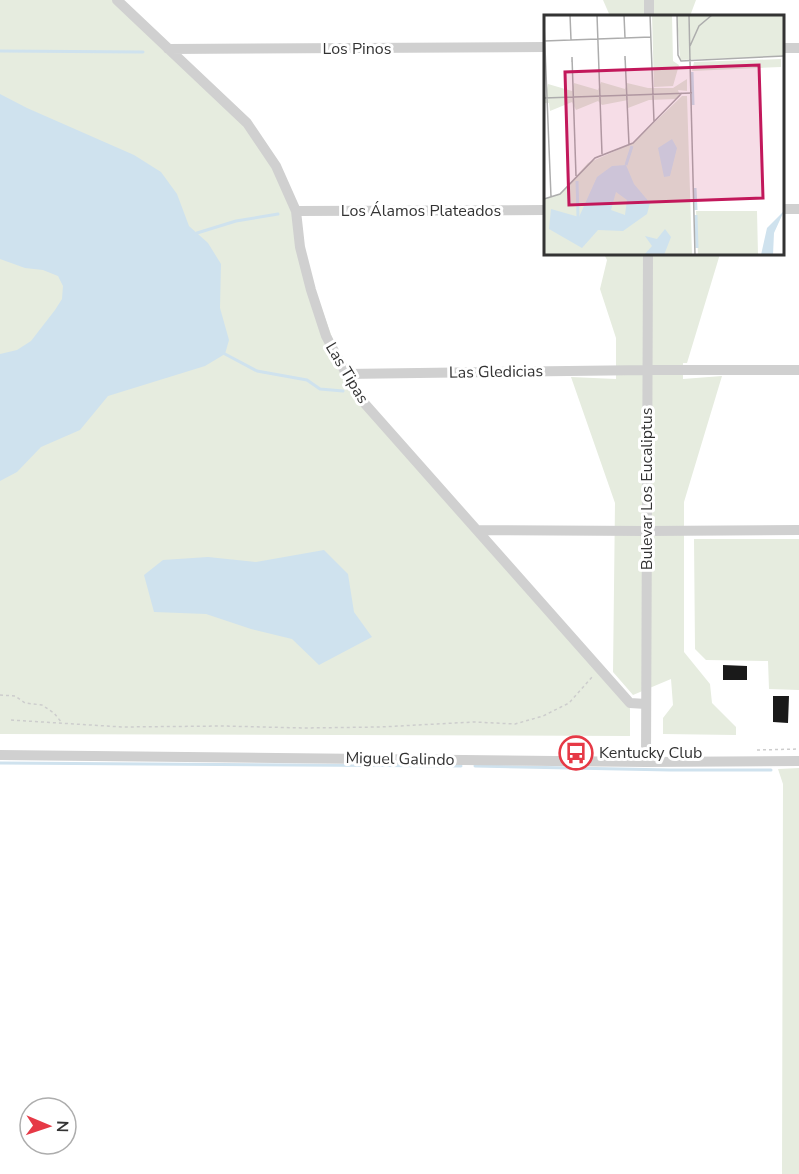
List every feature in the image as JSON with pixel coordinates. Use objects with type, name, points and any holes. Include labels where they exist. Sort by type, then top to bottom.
[{"type":"street","name":"Las Tipas","points":[[117,0],[247,123],[276,166],[296,211],[300,247],[326,336],[358,396],[630,703],[646,704]]},
{"type":"street","name":"Los Pinos","points":[[168,49],[544,48]]},
{"type":"street","name":"Los Álamos Plateados","points":[[296,211],[544,210]]},
{"type":"street","name":"Bulevar Los Eucaliptus","points":[[646,762],[648,255]]},
{"type":"street","name":"Las Gledicias","points":[[345,374],[799,370]]},
{"type":"street","points":[[477,530],[799,530]]},
{"type":"street","name":"Miguel Galindo","points":[[0,755],[646,762],[799,761]]},
{"type":"path","points":[[11,720],[122,727],[304,728],[474,722],[515,724],[543,716],[569,704],[599,668]]},
{"type":"path","points":[[0,695],[15,696],[25,703],[42,705],[54,713],[62,724]]},
{"type":"path","points":[[646,746],[664,751],[685,751]]},
{"type":"path","points":[[757,750],[799,749]]},
{"type":"shaded area","points":[[0,0],[117,0],[247,123],[296,211],[300,247],[345,374],[630,703],[630,736],[0,734]]},
{"type":"shaded area","points":[[603,0],[696,0],[690,15],[610,15]]},
{"type":"shaded area","points":[[604,255],[720,255],[687,363],[683,363],[683,379],[722,376],[684,502],[684,652],[710,684],[712,703],[736,727],[736,735],[663,734],[663,718],[673,705],[671,679],[633,695],[613,672],[615,503],[571,377],[616,379],[616,338],[600,289],[607,260]]},
{"type":"shaded area","points":[[694,539],[799,539],[799,690],[769,689],[768,661],[706,660],[695,649]]},
{"type":"shaded area","points":[[799,768],[799,1174],[782,1174],[783,784],[778,769]]},
{"type":"water","points":[[0,94],[134,155],[161,172],[177,194],[189,226],[208,243],[221,264],[220,308],[229,340],[225,354],[205,366],[108,396],[80,430],[41,447],[17,472],[0,481],[0,354],[17,350],[31,341],[62,299],[63,286],[58,276],[0,259]]},
{"type":"water","points":[[324,550],[348,574],[354,612],[372,637],[319,665],[292,639],[251,629],[206,614],[154,612],[144,575],[163,560],[208,557],[256,562]]},
{"type":"building","points":[[723,665],[747,666],[747,680],[723,680]]},
{"type":"building","points":[[773,696],[789,696],[788,723],[773,722]]},
{"type":"waterway","points":[[0,51],[143,52]]},
{"type":"waterway","points":[[197,233],[236,221],[278,214]]},
{"type":"waterway","points":[[225,354],[257,371],[307,380],[320,389],[343,391]]},
{"type":"waterway","points":[[0,763],[461,766]]},
{"type":"waterway","points":[[475,766],[771,770]]},
{"type":"place","name":"Kentucky Club","points":[[576,753]]}]
